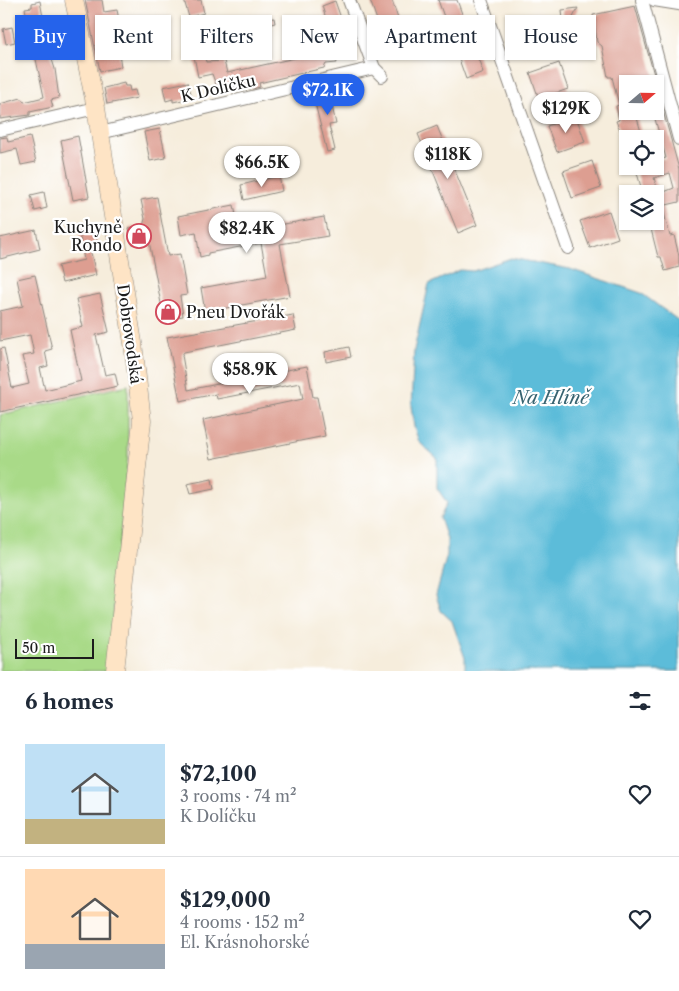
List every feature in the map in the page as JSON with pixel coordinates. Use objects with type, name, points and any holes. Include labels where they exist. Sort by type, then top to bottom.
[{"type":"street","name":"Dobrovodská","points":[[74,0],[96,108],[132,337],[142,421],[115,671]]},
{"type":"street","name":"K Dolíčku","points":[[100,133],[378,72],[349,0]]},
{"type":"street","points":[[481,0],[568,248]]},
{"type":"street","points":[[642,0],[679,139]]},
{"type":"street","points":[[654,0],[679,4]]},
{"type":"street","points":[[0,130],[96,108]]},
{"type":"green space","points":[[128,385],[128,455],[108,671],[0,671],[0,415]]},
{"type":"water","name":"Na Hlíně","points":[[511,258],[570,269],[641,293],[679,321],[679,671],[465,671],[465,658],[452,621],[441,611],[436,595],[447,555],[447,539],[440,518],[447,503],[437,488],[437,458],[419,442],[414,427],[411,407],[414,350],[429,284],[460,270],[473,271]]},
{"type":"building","points":[[85,0],[102,0],[104,12],[117,10],[118,15],[95,15],[95,47]]},
{"type":"building","points":[[184,0],[201,0],[204,13],[188,15]]},
{"type":"building","points":[[370,0],[392,0],[397,15],[375,15]]},
{"type":"building","points":[[438,0],[457,0],[462,15],[443,15]]},
{"type":"building","points":[[40,1],[43,15],[26,15],[25,8],[32,7],[32,3]]},
{"type":"building","points":[[335,1],[340,15],[325,15],[322,6]]},
{"type":"building","points":[[635,6],[654,75],[619,75],[619,105],[612,77],[608,77],[602,46],[597,42],[596,15],[593,15]]},
{"type":"building","points":[[578,8],[574,15],[562,15],[562,10]]},
{"type":"building","points":[[12,27],[15,42],[6,44],[3,29]]},
{"type":"building","points":[[36,60],[52,60],[59,98],[51,100],[53,107],[30,112],[30,115],[0,119],[0,104],[21,98],[24,102],[44,97]]},
{"type":"building","points":[[98,60],[120,60],[121,67],[100,71]]},
{"type":"building","points":[[195,60],[206,60],[206,62],[224,61],[227,73],[286,60],[336,60],[337,63],[326,64],[324,68],[259,83],[260,87],[252,89],[251,86],[244,87],[240,85],[218,90],[212,74],[198,77]]},
{"type":"building","points":[[459,60],[479,60],[483,72],[466,79]]},
{"type":"building","points":[[559,63],[568,89],[539,99],[530,73]]},
{"type":"building","points":[[188,82],[192,98],[173,102],[173,99],[166,101],[163,87]]},
{"type":"building","points":[[124,83],[125,86],[129,86],[130,91],[135,90],[137,98],[107,104],[104,88]]},
{"type":"building","points":[[345,92],[347,102],[332,106],[336,124],[329,125],[335,150],[327,152],[314,99]]},
{"type":"building","points":[[619,105],[619,120],[616,106]]},
{"type":"building","points":[[664,114],[679,169],[679,202],[664,206],[664,192],[674,188],[670,173],[664,175],[664,159],[666,158],[664,130],[658,130],[655,120],[664,120]]},
{"type":"building","points":[[576,116],[585,142],[557,152],[547,126]]},
{"type":"building","points":[[638,120],[640,130],[620,130],[616,121]]},
{"type":"building","points":[[437,126],[477,225],[458,233],[418,134]]},
{"type":"building","points":[[160,129],[166,158],[150,161],[144,132]]},
{"type":"building","points":[[78,136],[89,197],[73,200],[61,140]]},
{"type":"building","points":[[7,137],[8,142],[30,137],[36,162],[21,165],[17,149],[0,153],[0,138]]},
{"type":"building","points":[[592,161],[601,188],[572,198],[563,171]]},
{"type":"building","points":[[638,175],[664,175],[654,178],[656,185],[640,185]]},
{"type":"building","points":[[279,176],[282,191],[244,200],[241,185]]},
{"type":"building","points":[[44,192],[47,208],[35,211],[31,195]]},
{"type":"building","points":[[157,197],[168,256],[180,254],[187,295],[180,296],[183,316],[164,319],[149,241],[132,244],[129,228],[143,226],[145,219],[141,200]]},
{"type":"building","points":[[234,205],[239,232],[324,217],[328,236],[280,244],[290,296],[205,312],[201,288],[267,276],[261,243],[208,253],[208,255],[200,257],[196,232],[181,235],[178,216]]},
{"type":"building","points":[[609,211],[618,238],[590,248],[580,221]]},
{"type":"building","points":[[664,214],[670,236],[674,235],[679,256],[679,267],[665,271],[661,257],[658,257],[651,230],[664,230]]},
{"type":"building","points":[[93,224],[97,242],[89,244],[96,275],[62,283],[58,266],[84,260],[78,227]]},
{"type":"building","points":[[36,230],[40,249],[0,259],[0,238]]},
{"type":"building","points":[[35,275],[52,349],[45,351],[48,366],[40,368],[45,390],[81,381],[70,330],[83,327],[76,299],[100,294],[109,332],[96,335],[105,375],[115,373],[118,386],[0,412],[0,349],[4,348],[12,388],[29,384],[22,356],[34,354],[30,335],[0,341],[0,311],[23,306],[17,279]]},
{"type":"building","points":[[293,315],[296,330],[184,352],[182,355],[188,390],[307,366],[313,397],[317,397],[325,436],[211,459],[203,420],[303,399],[300,383],[217,399],[216,394],[180,401],[167,337]]},
{"type":"building","points":[[349,347],[351,357],[326,362],[325,352]]},
{"type":"building","points":[[212,479],[214,489],[190,494],[187,484]]},
{"type":"place","name":"Kuchyně Rondo","points":[[139,236]]},
{"type":"place","name":"Pneu Dvořák","points":[[168,312]]}]
